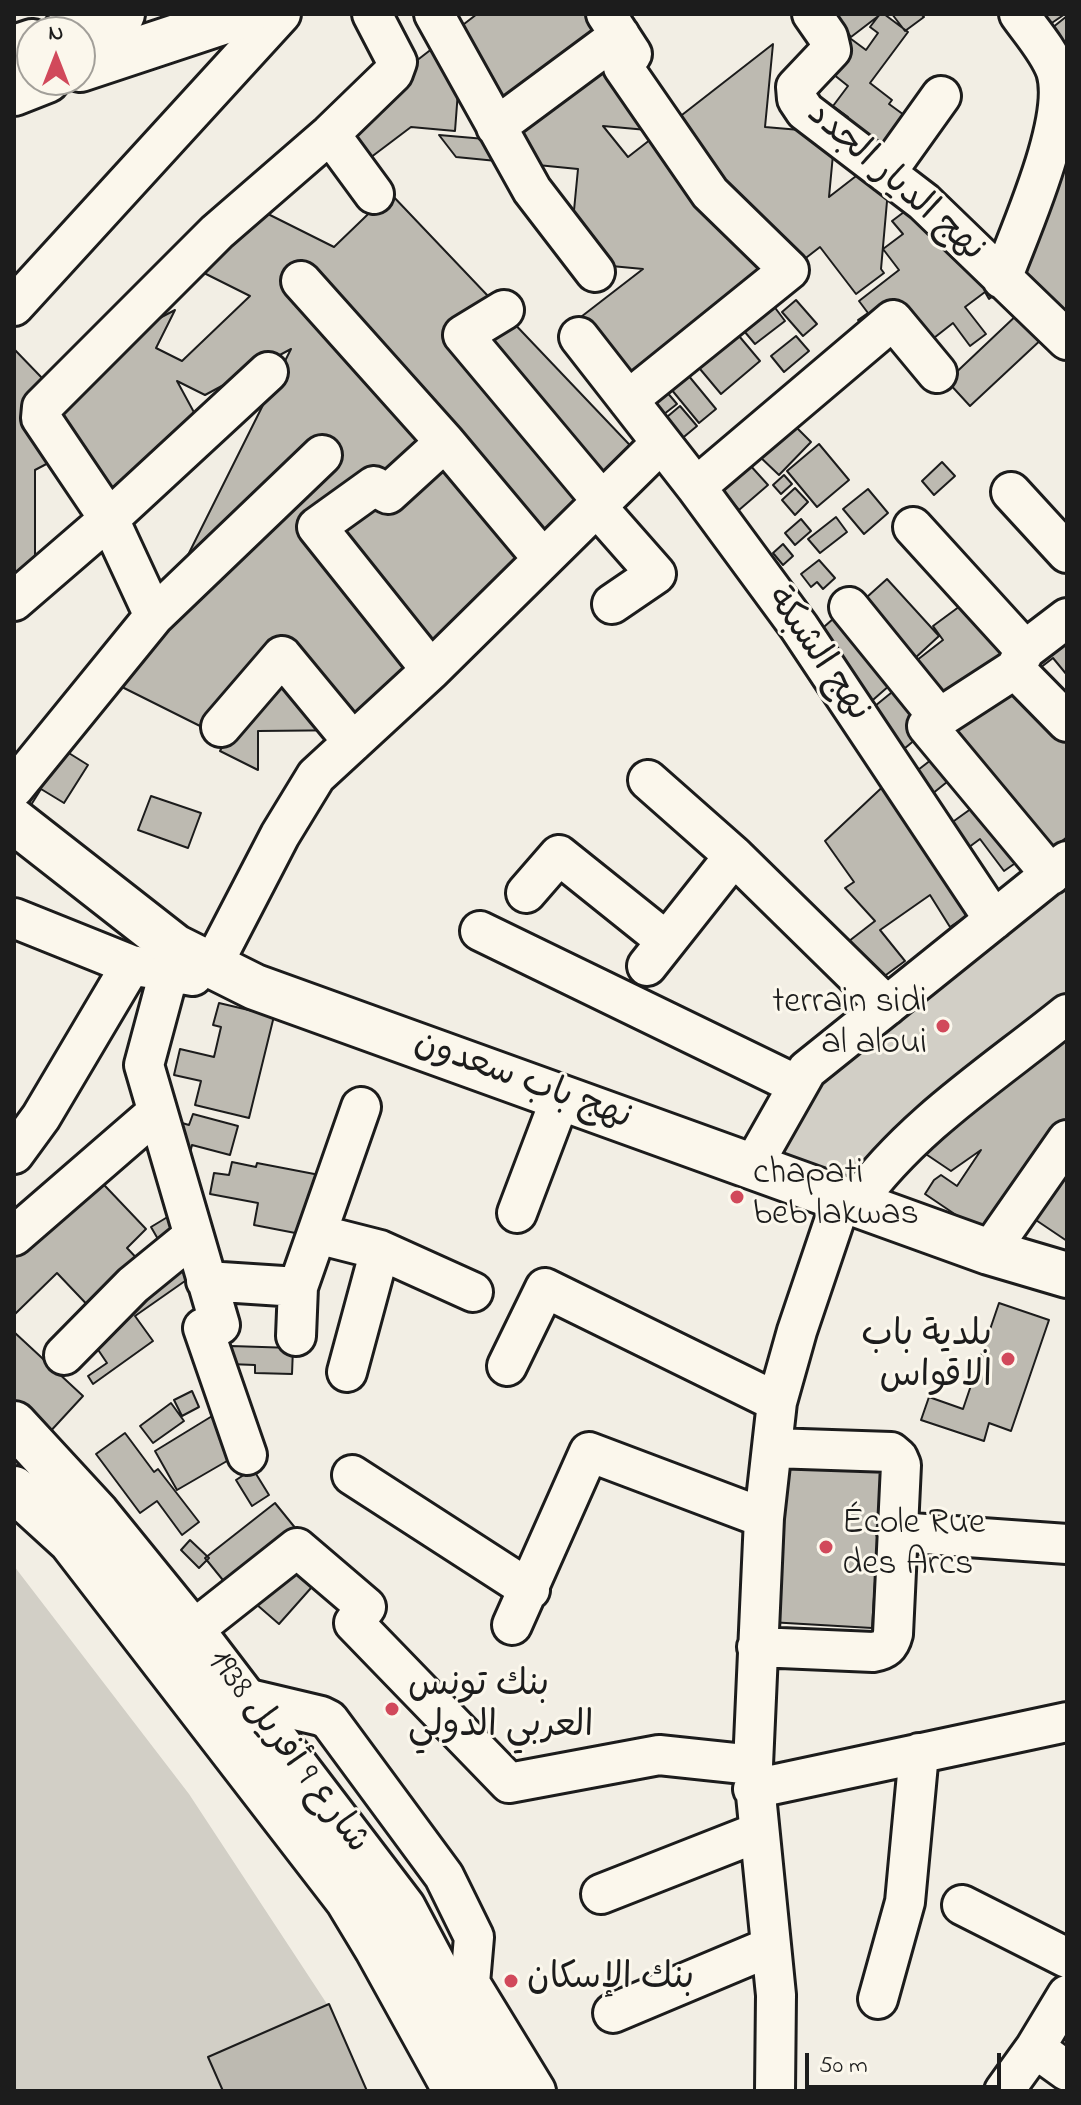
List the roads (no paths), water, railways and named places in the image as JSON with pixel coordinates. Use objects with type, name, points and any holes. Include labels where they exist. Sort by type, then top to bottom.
[{"type":"main road","points":[[96,22],[122,14]]},
{"type":"main road","points":[[96,64],[246,14]]},
{"type":"main road","name":"نهج باب سعدون","points":[[14,821],[175,947],[255,987],[989,1252],[1067,1275]]},
{"type":"main road","name":"شارع 9 أفريل 1938","points":[[14,1424],[84,1528]]},
{"type":"main road","name":"شارع 9 أفريل 1938","points":[[14,1433],[348,1900],[500,2091]]},
{"type":"main road","name":"شارع 9 أفريل 1938","points":[[14,1469],[46,1503],[84,1528],[192,1631],[403,1908],[438,2013],[456,2091]]},
{"type":"main road","name":"شارع 9 أفريل 1938","points":[[14,1489],[84,1528]]},
{"type":"main road","name":"شارع 9 أفريل 1938","points":[[438,2013],[449,2091]]},
{"type":"main road","name":"شارع 9 أفريل 1938","points":[[438,2013],[508,2091]]},
{"type":"street","points":[[14,306],[281,14]]},
{"type":"street","points":[[154,616],[109,519],[41,418],[42,407],[217,232],[330,134],[393,73],[397,62],[372,14]]},
{"type":"street","points":[[434,14],[532,190],[595,272]]},
{"type":"street","name":"نهج الديار الجدد","points":[[812,14],[828,37],[831,50],[796,87],[797,99],[805,111],[924,202],[1067,340]]},
{"type":"street","points":[[1002,279],[1041,175],[1058,107],[1056,71],[1019,14]]},
{"type":"street","points":[[496,127],[613,24],[632,54],[623,67],[710,193],[789,270],[628,400]]},
{"type":"street","points":[[886,173],[941,96]]},
{"type":"street","points":[[330,134],[374,194]]},
{"type":"street","points":[[301,281],[445,442],[543,559]]},
{"type":"street","points":[[504,310],[463,335],[656,574],[612,604]]},
{"type":"street","points":[[696,487],[893,320],[937,373]]},
{"type":"street","name":"نهج الشبكة","points":[[579,337],[696,487],[799,627],[994,920]]},
{"type":"street","points":[[14,601],[109,519],[268,372]]},
{"type":"street","points":[[431,670],[317,527],[374,486],[388,494],[445,442]]},
{"type":"street","points":[[212,966],[280,835],[316,776],[431,670],[661,443]]},
{"type":"street","points":[[19,767],[154,616],[322,455]]},
{"type":"street","points":[[1011,492],[1067,553]]},
{"type":"street","points":[[913,527],[1067,722]]},
{"type":"street","points":[[849,607],[939,718]]},
{"type":"street","points":[[752,1167],[807,1070],[1059,868],[927,726],[1020,660],[1067,618]]},
{"type":"street","points":[[221,727],[282,656],[353,742]]},
{"type":"street","points":[[648,780],[734,856],[887,1006]]},
{"type":"street","points":[[526,893],[559,855],[656,953],[734,856]]},
{"type":"street","points":[[17,926],[131,965],[255,987]]},
{"type":"street","points":[[480,931],[797,1085]]},
{"type":"street","points":[[14,1154],[41,1117],[131,965]]},
{"type":"street","points":[[169,972],[144,1065],[220,1325],[203,1328],[247,1455]]},
{"type":"street","points":[[775,2091],[776,1995],[753,1777],[764,1518],[777,1402],[797,1331],[849,1201],[906,1143],[1067,1014]]},
{"type":"street","points":[[517,1213],[561,1097]]},
{"type":"street","points":[[296,1336],[298,1287],[361,1107]]},
{"type":"street","points":[[14,1236],[157,1112]]},
{"type":"street","points":[[989,1252],[1067,1140]]},
{"type":"street","points":[[317,1234],[380,1250],[473,1292]]},
{"type":"street","points":[[64,1355],[133,1285],[193,1236]]},
{"type":"street","points":[[347,1372],[380,1250]]},
{"type":"street","points":[[206,1281],[298,1287]]},
{"type":"street","points":[[507,1366],[545,1288],[777,1402]]},
{"type":"street","points":[[757,1647],[873,1652],[884,1650],[893,1634],[901,1465],[891,1452],[772,1448]]},
{"type":"street","points":[[512,1625],[589,1452],[764,1518]]},
{"type":"street","points":[[352,1475],[530,1590]]},
{"type":"street","points":[[897,1532],[1067,1544]]},
{"type":"street","points":[[192,1631],[297,1548],[366,1607],[354,1623],[509,1783],[659,1755],[753,1777],[919,1753],[1067,1722]]},
{"type":"street","points":[[245,1698],[329,1720],[436,1864],[474,1937],[470,1983],[536,2091]]},
{"type":"street","points":[[878,1999],[905,1902],[919,1753]]},
{"type":"street","points":[[601,1894],[759,1832]]},
{"type":"street","points":[[962,1905],[1067,1958]]},
{"type":"street","points":[[613,2013],[770,1947]]},
{"type":"street","points":[[1004,2091],[1067,1995]]},
{"type":"street","points":[[1035,2048],[1067,2071]]},
{"type":"place","name":"terrain sidi al aloui","points":[[943,1026]]},
{"type":"place","name":"chapati beb lakwas","points":[[737,1197]]},
{"type":"place","name":"بلدية باب الاقواس","points":[[1008,1359]]},
{"type":"place","name":"École Rue des Arcs","points":[[826,1547]]},
{"type":"place","name":"بنك تونس العربي الدولي","points":[[392,1709]]},
{"type":"place","name":"بنك الإسكان","points":[[511,1981]]}]
